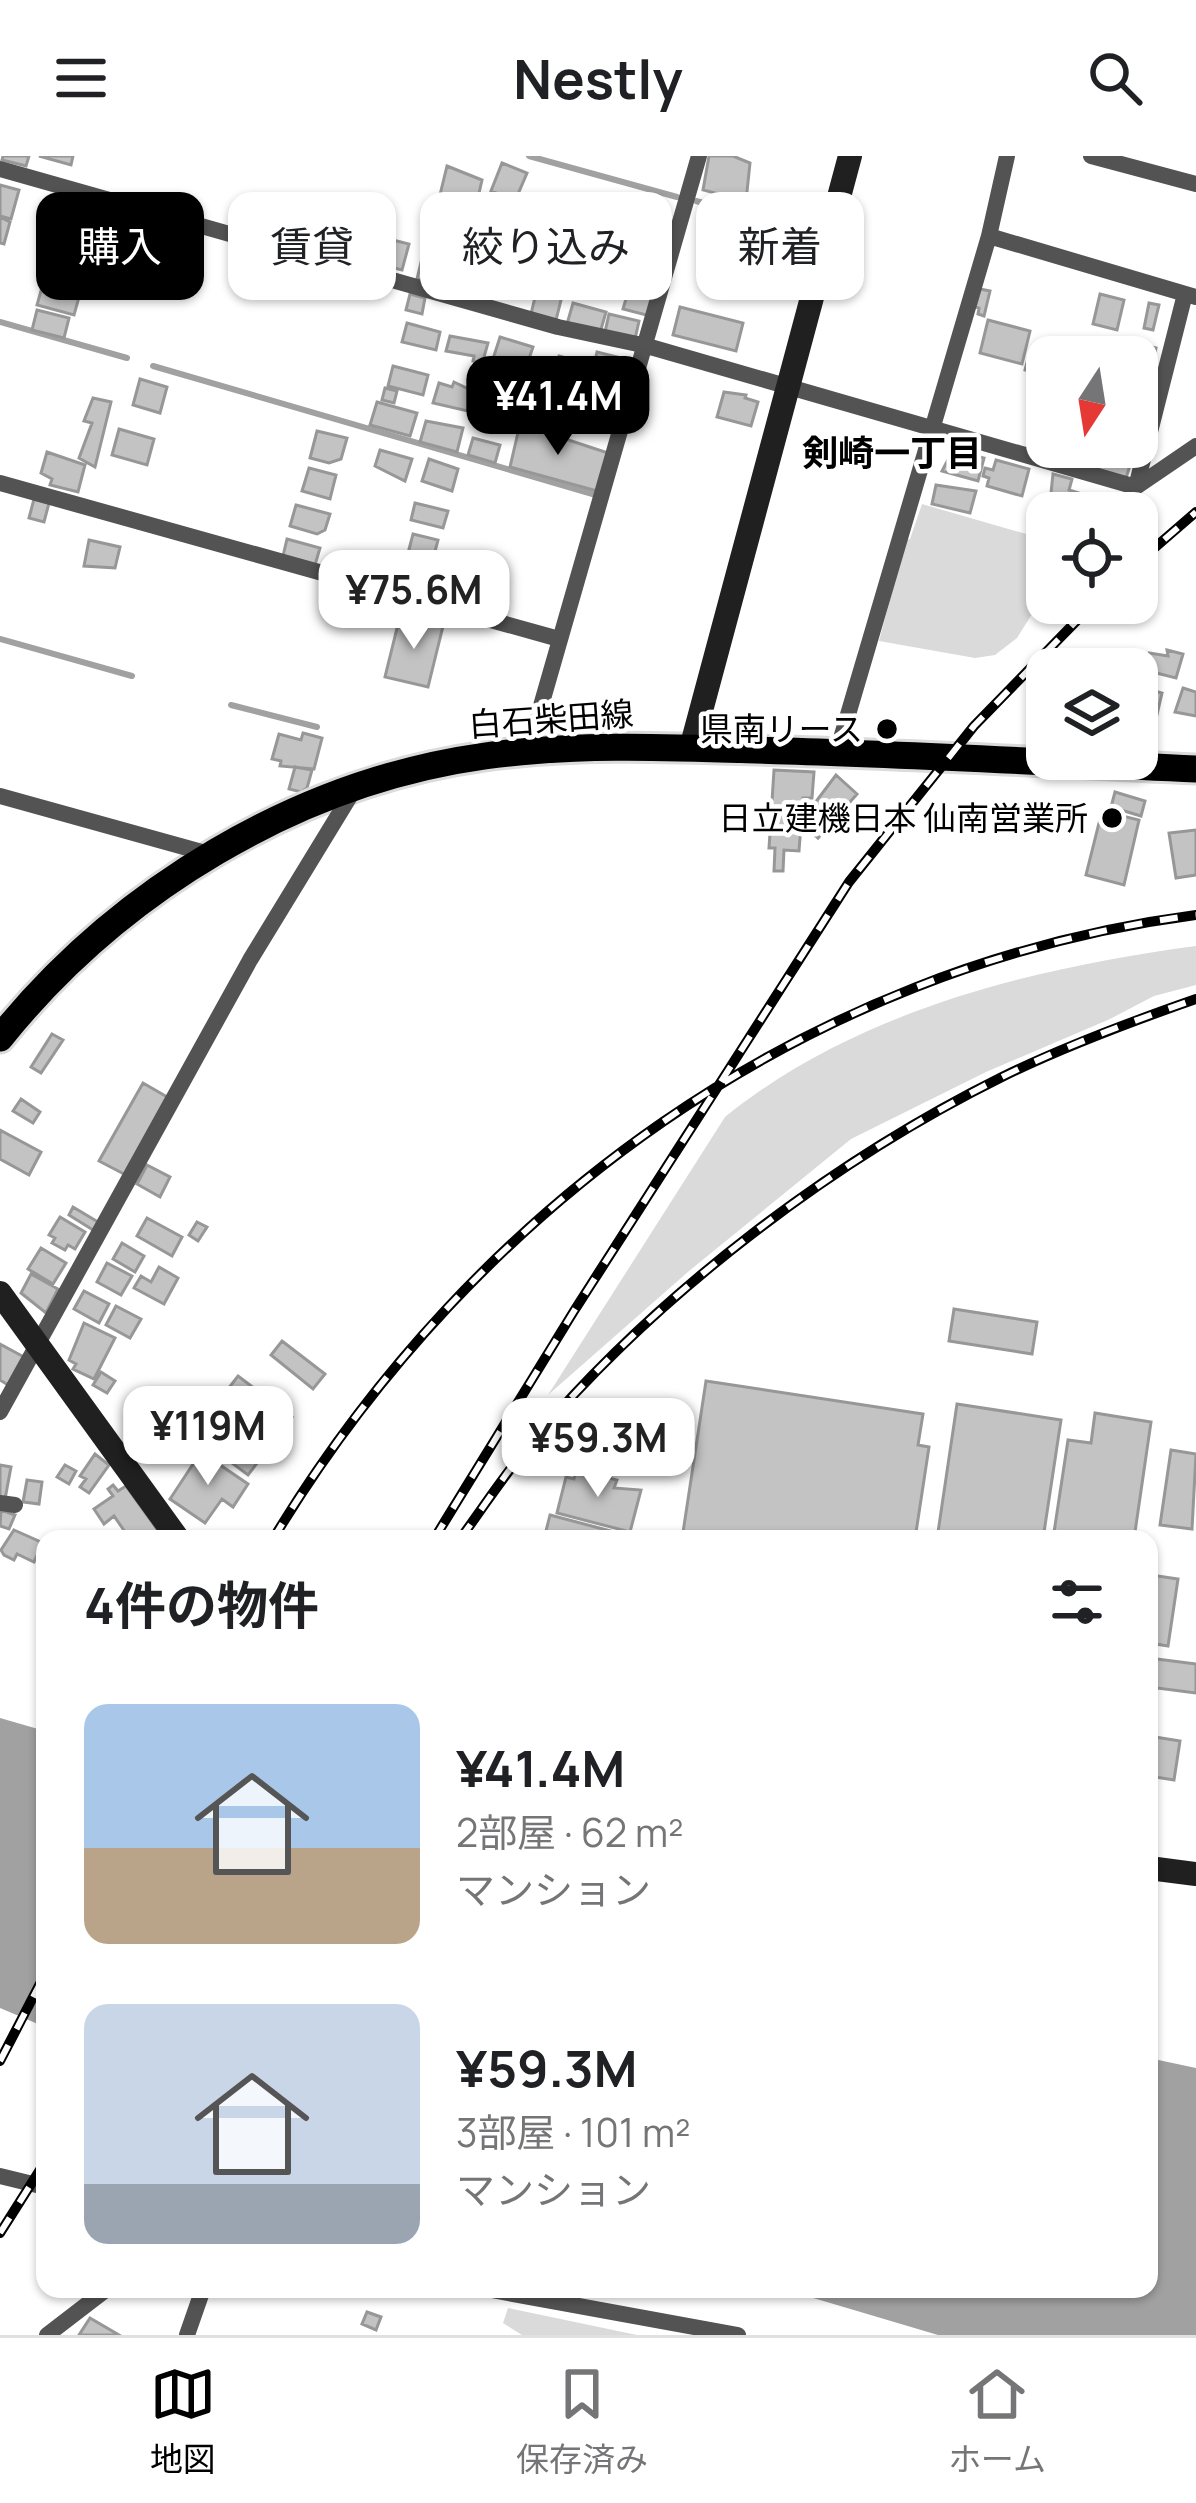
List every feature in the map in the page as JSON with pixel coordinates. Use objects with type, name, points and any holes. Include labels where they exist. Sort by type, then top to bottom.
[{"type":"main road","name":"白石柴田線","points":[[0,1038],[75,955],[209,854],[355,788],[479,757],[528,751],[691,748],[1195,765]]},
{"type":"street","points":[[528,751],[699,156]]},
{"type":"street","points":[[691,748],[850,156]]},
{"type":"street","points":[[837,752],[989,236],[1007,156]]},
{"type":"street","points":[[1091,156],[1133,161],[1196,184]]},
{"type":"street","points":[[0,170],[545,324],[646,346],[1136,487],[1196,446]]},
{"type":"street","points":[[989,236],[1190,296],[1136,487]]},
{"type":"street","points":[[0,483],[559,639]]},
{"type":"street","points":[[0,1412],[250,960],[355,788]]},
{"type":"street","points":[[0,796],[209,854]]},
{"type":"street","points":[[0,1294],[172,1530]]},
{"type":"street","points":[[1158,1869],[1196,1874]]},
{"type":"street","points":[[0,2176],[36,2185]]},
{"type":"street","points":[[48,2335],[95,2298]]},
{"type":"street","points":[[187,2335],[199,2298]]},
{"type":"street","points":[[535,2298],[738,2335]]},
{"type":"shaded area","points":[[922,504],[1026,534],[1026,624],[1017,638],[995,655],[975,658],[879,641]]},
{"type":"shaded area","points":[[1196,946],[1196,985],[1154,996],[851,1139],[689,1271],[548,1395],[725,1117],[776,1080],[888,1022],[948,1000],[1072,967]]},
{"type":"shaded area","points":[[0,1718],[36,1728],[36,2023],[0,2008]]},
{"type":"shaded area","points":[[1158,2060],[1196,2068],[1196,2335],[938,2335],[813,2298],[1158,2298]]},
{"type":"shaded area","points":[[508,2308],[637,2335],[522,2335],[503,2323]]},
{"type":"building","points":[[3,156],[29,156],[26,166],[2,160]]},
{"type":"building","points":[[39,156],[73,156],[71,165]]},
{"type":"building","points":[[709,156],[733,156],[750,163],[747,192],[703,190]]},
{"type":"building","points":[[502,163],[527,173],[519,192],[491,191]]},
{"type":"building","points":[[447,166],[482,180],[479,192],[441,192]]},
{"type":"building","points":[[0,185],[19,190],[11,219],[0,216]]},
{"type":"building","points":[[0,217],[10,222],[4,244],[0,243]]},
{"type":"building","points":[[396,241],[409,244],[402,270],[396,268]]},
{"type":"building","points":[[980,289],[990,291],[984,316],[975,307]]},
{"type":"building","points":[[410,294],[425,300],[422,314],[406,310]]},
{"type":"building","points":[[1100,294],[1124,300],[1117,330],[1093,324]]},
{"type":"building","points":[[38,300],[78,300],[74,315],[37,305]]},
{"type":"building","points":[[534,300],[561,300],[556,320],[531,314]]},
{"type":"building","points":[[626,300],[655,300],[650,316],[623,309]]},
{"type":"building","points":[[573,303],[606,312],[600,333],[567,324]]},
{"type":"building","points":[[1149,303],[1159,305],[1153,330],[1144,328]]},
{"type":"building","points":[[680,307],[743,323],[736,351],[673,335]]},
{"type":"building","points":[[37,310],[69,318],[64,338],[32,330]]},
{"type":"building","points":[[609,314],[639,321],[635,339],[605,332]]},
{"type":"building","points":[[988,320],[1030,331],[1022,364],[980,353]]},
{"type":"building","points":[[407,323],[440,332],[436,350],[402,342]]},
{"type":"building","points":[[450,336],[488,343],[482,364],[473,361],[474,356],[446,351]]},
{"type":"building","points":[[500,337],[533,347],[524,373],[492,362]]},
{"type":"building","points":[[597,352],[637,362],[629,396],[602,390],[599,403],[612,407],[608,425],[581,418]]},
{"type":"building","points":[[559,356],[586,364],[581,384],[553,376]]},
{"type":"building","points":[[393,366],[428,375],[423,395],[388,386]]},
{"type":"building","points":[[140,379],[167,387],[160,413],[133,405]]},
{"type":"building","points":[[454,382],[477,393],[472,412],[433,403],[439,383],[452,387]]},
{"type":"building","points":[[493,384],[524,392],[519,411],[488,403]]},
{"type":"building","points":[[385,388],[397,391],[394,403],[382,400]]},
{"type":"building","points":[[724,392],[758,402],[751,426],[717,417]]},
{"type":"building","points":[[93,398],[111,402],[95,467],[79,458],[92,423],[84,421]]},
{"type":"building","points":[[544,399],[577,409],[570,430],[538,420]]},
{"type":"building","points":[[377,402],[417,413],[410,436],[370,425]]},
{"type":"building","points":[[426,421],[463,428],[457,452],[420,442]]},
{"type":"building","points":[[520,424],[608,453],[597,491],[510,467]]},
{"type":"building","points":[[119,429],[154,439],[147,465],[112,455]]},
{"type":"building","points":[[317,431],[347,438],[341,459],[329,463],[310,458]]},
{"type":"building","points":[[473,438],[500,445],[495,463],[468,455]]},
{"type":"building","points":[[380,450],[412,459],[405,481],[375,466]]},
{"type":"building","points":[[953,450],[984,458],[978,481],[942,471]]},
{"type":"building","points":[[47,452],[85,465],[78,492],[50,485],[52,479],[41,473]]},
{"type":"building","points":[[429,459],[458,469],[452,491],[422,481]]},
{"type":"building","points":[[996,460],[1029,469],[1022,496],[987,486],[985,468],[993,470]]},
{"type":"building","points":[[309,468],[336,475],[330,499],[302,491]]},
{"type":"building","points":[[1096,468],[1129,468],[1125,481],[1095,475]]},
{"type":"building","points":[[1053,474],[1072,479],[1069,490],[1076,492],[1051,492]]},
{"type":"building","points":[[936,485],[976,491],[970,513],[932,504]]},
{"type":"building","points":[[34,499],[49,503],[44,522],[29,518]]},
{"type":"building","points":[[415,503],[448,511],[443,528],[411,520]]},
{"type":"building","points":[[296,505],[330,514],[325,530],[317,534],[290,526]]},
{"type":"building","points":[[413,534],[438,540],[432,563],[407,557]]},
{"type":"building","points":[[287,539],[320,548],[315,565],[283,556]]},
{"type":"building","points":[[89,540],[120,547],[115,568],[84,566]]},
{"type":"building","points":[[396,560],[427,568],[424,579],[430,580],[425,596],[389,586]]},
{"type":"building","points":[[400,616],[443,626],[428,687],[385,677]]},
{"type":"building","points":[[1167,650],[1183,654],[1176,678],[1158,674],[1158,654],[1168,656]]},
{"type":"building","points":[[1183,688],[1196,692],[1196,716],[1175,712]]},
{"type":"building","points":[[303,733],[322,738],[314,769],[280,766],[281,761],[272,759],[279,734],[301,740]]},
{"type":"building","points":[[295,767],[312,770],[301,792],[289,789]]},
{"type":"building","points":[[774,770],[814,772],[812,798],[803,798],[799,851],[784,850],[783,871],[774,871],[775,848],[769,848]]},
{"type":"building","points":[[836,775],[857,794],[818,838],[805,826],[810,821],[805,816]]},
{"type":"building","points":[[1115,792],[1145,801],[1141,816],[1111,807]]},
{"type":"building","points":[[1102,811],[1139,820],[1124,885],[1086,875]]},
{"type":"building","points":[[1196,830],[1196,875],[1176,878],[1169,833]]},
{"type":"building","points":[[52,1034],[63,1040],[41,1073],[31,1067]]},
{"type":"building","points":[[143,1083],[169,1098],[126,1175],[99,1161]]},
{"type":"building","points":[[21,1099],[40,1112],[33,1123],[13,1111]]},
{"type":"building","points":[[0,1130],[41,1152],[29,1175],[0,1159]]},
{"type":"building","points":[[147,1165],[170,1177],[160,1197],[137,1184]]},
{"type":"building","points":[[73,1207],[98,1222],[93,1230],[69,1215]]},
{"type":"building","points":[[60,1217],[85,1232],[75,1249],[52,1243],[55,1238],[49,1235]]},
{"type":"building","points":[[147,1218],[182,1237],[172,1256],[137,1236]]},
{"type":"building","points":[[197,1222],[207,1227],[198,1241],[189,1235]]},
{"type":"building","points":[[122,1243],[144,1256],[135,1272],[113,1259]]},
{"type":"building","points":[[41,1248],[66,1263],[53,1284],[28,1269]]},
{"type":"building","points":[[107,1263],[132,1276],[121,1295],[97,1282]]},
{"type":"building","points":[[159,1267],[178,1278],[164,1304],[134,1288],[141,1276],[151,1282]]},
{"type":"building","points":[[31,1274],[58,1289],[46,1313],[21,1293]]},
{"type":"building","points":[[84,1291],[109,1304],[99,1323],[74,1309]]},
{"type":"building","points":[[116,1306],[141,1319],[130,1338],[106,1325]]},
{"type":"building","points":[[954,1309],[1037,1322],[1032,1354],[949,1341]]},
{"type":"building","points":[[84,1323],[115,1338],[94,1379],[73,1369],[76,1364],[69,1360]]},
{"type":"building","points":[[282,1341],[325,1374],[313,1389],[271,1355]]},
{"type":"building","points":[[0,1344],[24,1357],[8,1385],[0,1380]]},
{"type":"building","points":[[101,1372],[115,1381],[107,1393],[93,1385]]},
{"type":"building","points":[[238,1376],[292,1417],[248,1475],[193,1434]]},
{"type":"building","points":[[706,1381],[923,1414],[918,1445],[929,1447],[916,1530],[683,1530]]},
{"type":"building","points":[[957,1404],[1061,1420],[1044,1530],[938,1530]]},
{"type":"building","points":[[1095,1413],[1151,1422],[1135,1530],[1054,1530],[1068,1440],[1091,1443]]},
{"type":"building","points":[[650,1428],[665,1432],[661,1449],[646,1446]]},
{"type":"building","points":[[1171,1450],[1196,1454],[1192,1529],[1160,1525]]},
{"type":"building","points":[[201,1452],[248,1484],[233,1507],[222,1499],[205,1523],[170,1499]]},
{"type":"building","points":[[95,1454],[109,1465],[89,1493],[80,1487],[86,1479],[80,1476]]},
{"type":"building","points":[[579,1460],[598,1465],[593,1486],[601,1488],[605,1477],[617,1480],[614,1488],[641,1490],[631,1530],[557,1513],[566,1477],[574,1479]]},
{"type":"building","points":[[0,1465],[11,1467],[5,1499],[0,1498]]},
{"type":"building","points":[[65,1465],[76,1471],[69,1484],[57,1477]]},
{"type":"building","points":[[27,1480],[42,1482],[39,1504],[23,1502]]},
{"type":"building","points":[[113,1485],[118,1491],[126,1486],[158,1530],[124,1530],[114,1516],[104,1524],[94,1509],[113,1496],[108,1489]]},
{"type":"building","points":[[1,1510],[15,1515],[9,1529],[0,1526]]},
{"type":"building","points":[[550,1515],[607,1530],[546,1530]]},
{"type":"building","points":[[14,1530],[36,1540],[34,1562],[17,1554],[14,1560],[1,1550]]},
{"type":"building","points":[[1158,1576],[1178,1579],[1168,1646],[1158,1644]]},
{"type":"building","points":[[1158,1659],[1196,1664],[1196,1693],[1158,1688]]},
{"type":"building","points":[[1158,1737],[1180,1741],[1174,1780],[1158,1777]]},
{"type":"building","points":[[367,2312],[381,2317],[376,2330],[362,2324]]},
{"type":"building","points":[[90,2318],[119,2335],[79,2335]]},
{"type":"waterway","points":[[529,156],[677,197]]},
{"type":"waterway","points":[[0,322],[127,358]]},
{"type":"waterway","points":[[153,366],[596,495]]},
{"type":"waterway","points":[[0,639],[132,676]]},
{"type":"waterway","points":[[231,705],[317,727]]},
{"type":"railway","points":[[1158,545],[1196,512]]},
{"type":"railway","points":[[440,1530],[849,882],[974,726],[1074,624]]},
{"type":"railway","points":[[279,1530],[354,1419],[447,1309],[550,1209],[663,1122],[785,1047],[915,987],[1053,943],[1196,915]]},
{"type":"railway","points":[[467,1530],[526,1449],[584,1384],[751,1234],[875,1148],[1002,1077],[1196,999]]},
{"type":"railway","points":[[0,2061],[36,1991]]},
{"type":"railway","points":[[0,2233],[36,2176]]},
{"type":"place","name":"県南リース","points":[[887,729]]},
{"type":"place","name":"日立建機日本 仙南営業所","points":[[1112,818]]},
{"type":"district","name":"剣崎一丁目","points":[[892,453]]}]
